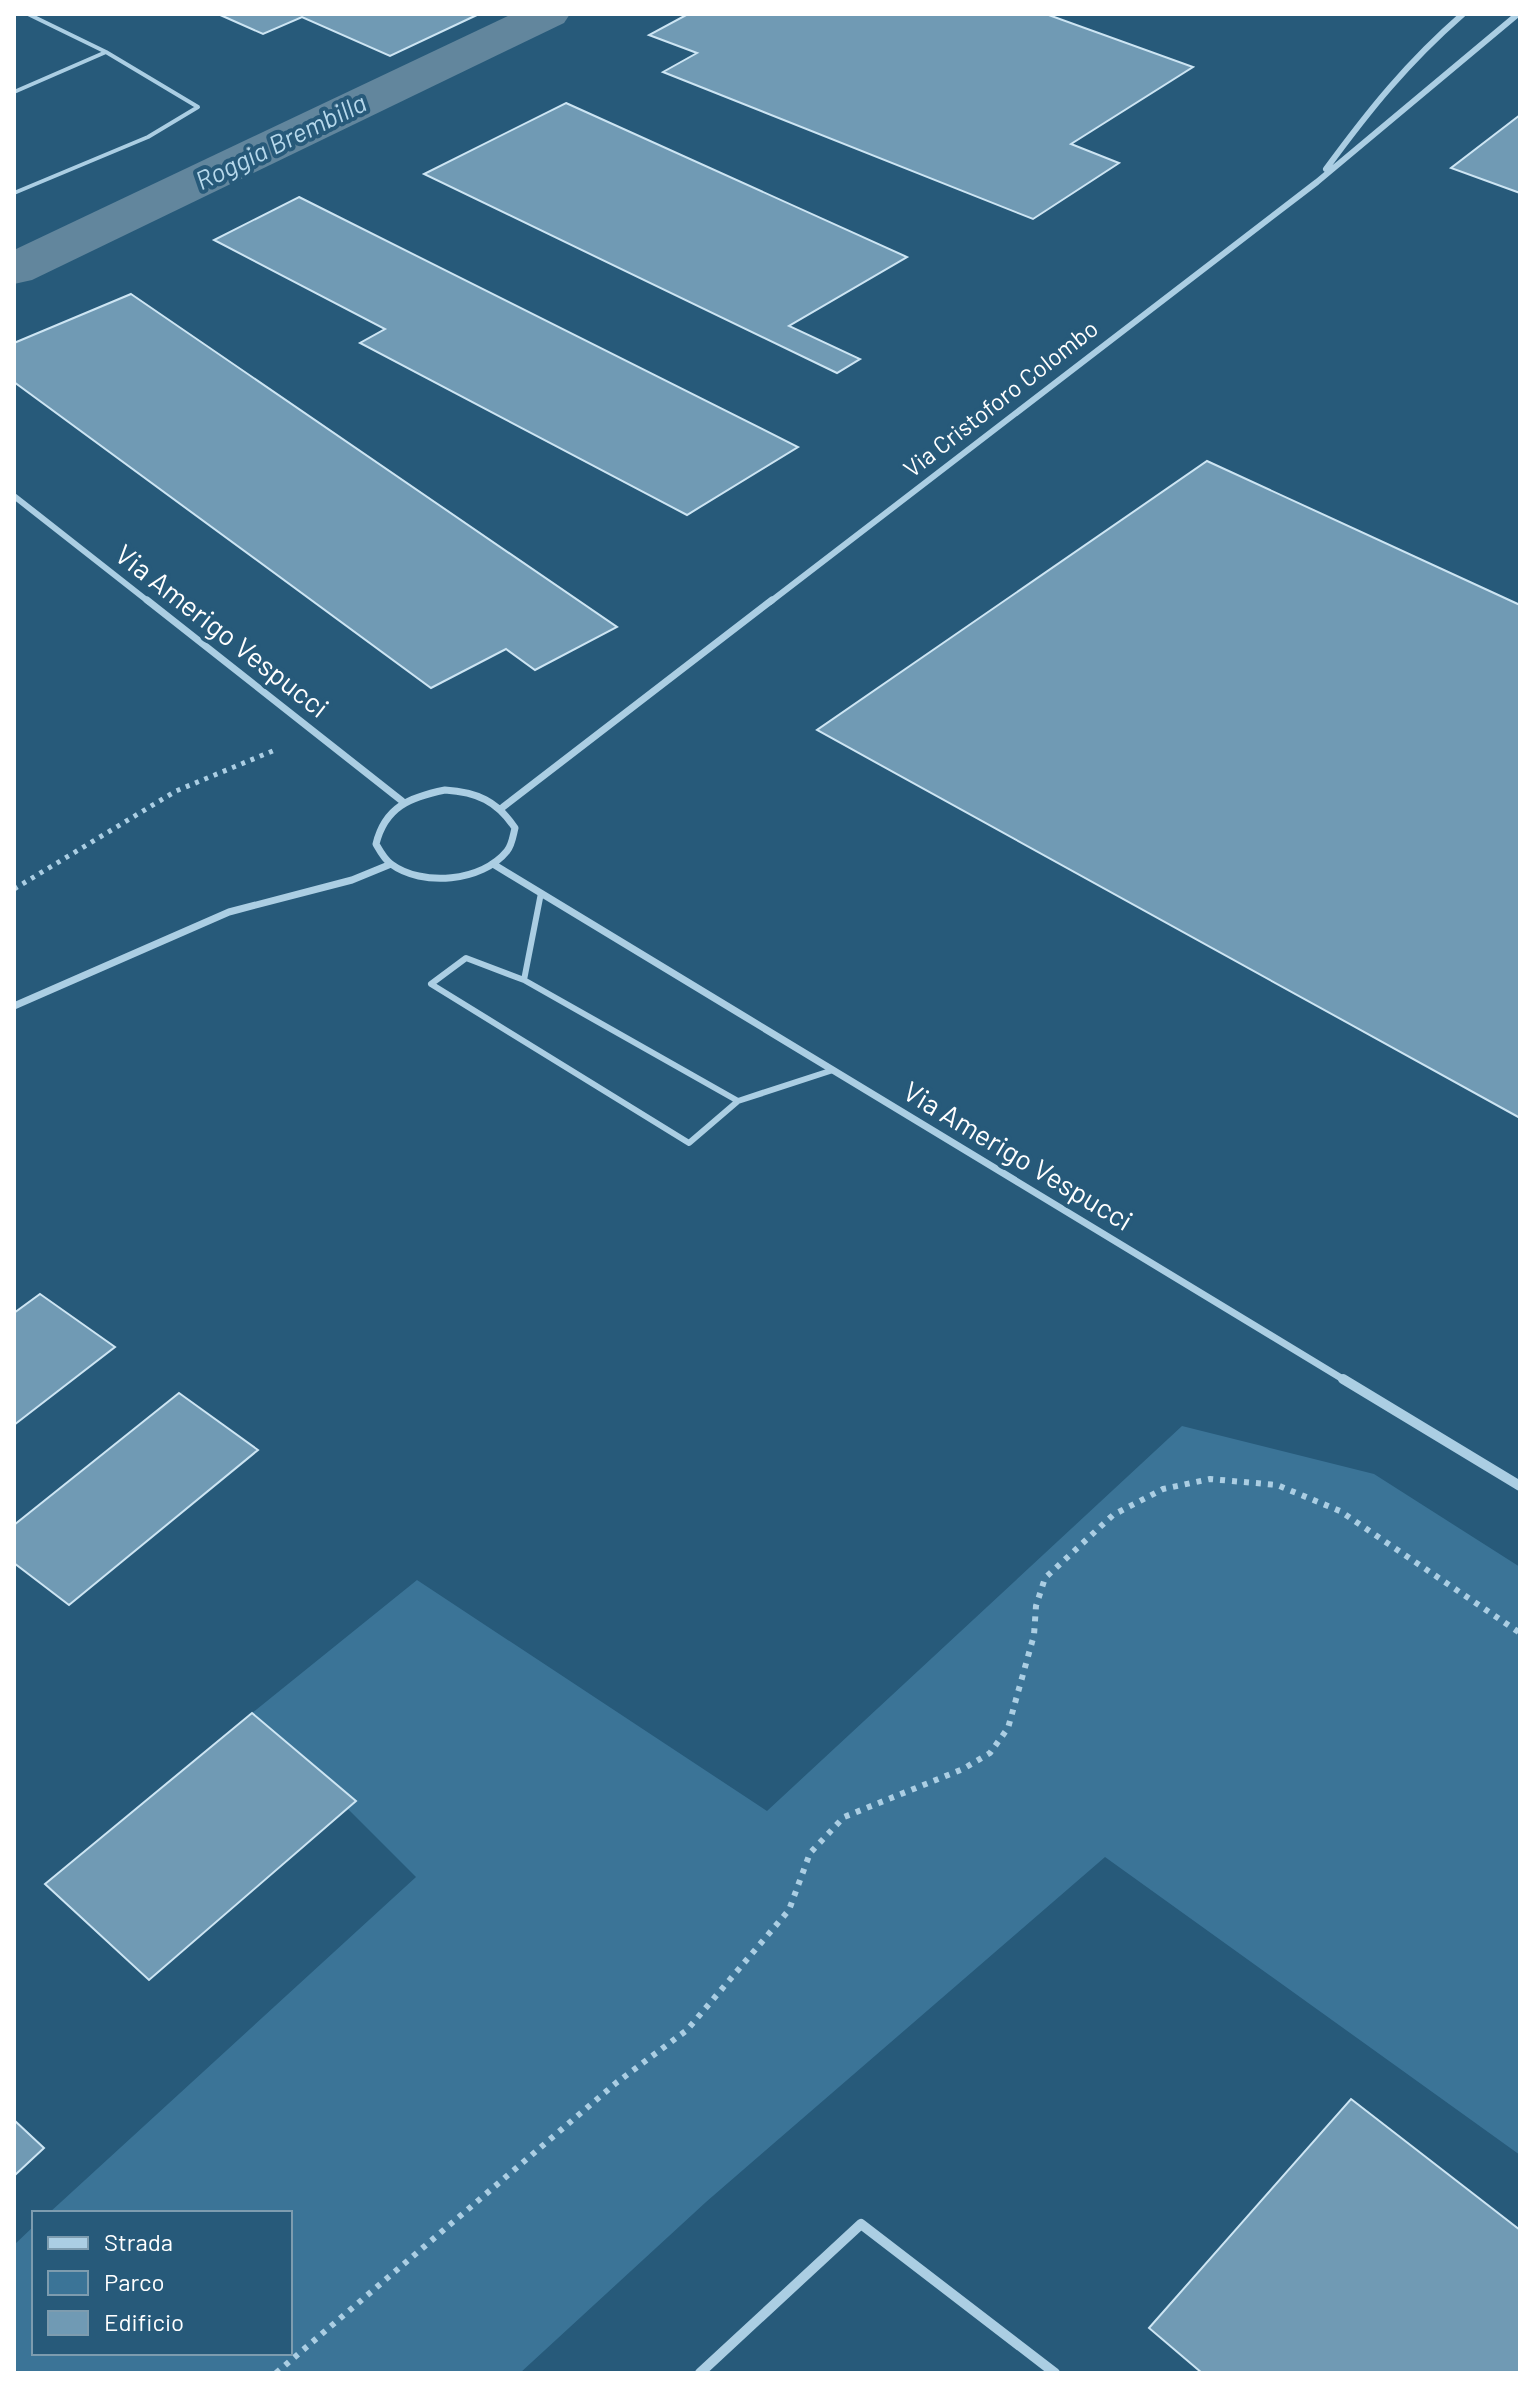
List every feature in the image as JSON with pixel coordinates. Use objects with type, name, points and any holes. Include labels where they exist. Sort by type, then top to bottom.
[{"type":"street","points":[[1317,182],[1377,99],[1420,52],[1463,14]]},
{"type":"street","name":"Via Cristoforo Colombo","points":[[503,807],[1317,182],[1518,14]]},
{"type":"street","name":"Via Amerigo Vespucci","points":[[14,496],[402,801]]},
{"type":"street","points":[[445,790],[473,792],[503,807],[515,828],[509,850],[493,864],[460,877],[429,878],[391,864],[376,844],[379,824],[402,801],[445,790]]},
{"type":"street","points":[[14,1006],[229,912],[352,880],[391,864]]},
{"type":"street","name":"Via Amerigo Vespucci","points":[[493,864],[1520,1486]]},
{"type":"street","points":[[700,2373],[861,2224],[1055,2373]]},
{"type":"lane","points":[[14,193],[148,137],[198,107],[106,52],[28,14]]},
{"type":"lane","points":[[14,92],[106,52]]},
{"type":"lane","points":[[524,980],[541,893]]},
{"type":"lane","points":[[738,1101],[524,980],[466,958],[431,984],[689,1143],[738,1101],[833,1070]]},
{"type":"path","points":[[14,889],[176,791],[317,734]]},
{"type":"path","points":[[276,2373],[616,2083],[687,2030],[789,1910],[810,1853],[844,1817],[963,1769],[990,1753],[1008,1728],[1034,1635],[1036,1606],[1045,1578],[1113,1515],[1163,1489],[1210,1479],[1277,1485],[1340,1511],[1520,1633]]},
{"type":"green space","points":[[1182,1426],[1374,1474],[1520,1567],[1520,2155],[1105,1857],[706,2202],[520,2373],[14,2373],[14,2245],[32,2228],[32,2355],[292,2355],[292,2211],[51,2211],[416,1877],[252,1713],[417,1580],[767,1811]]},
{"type":"building","points":[[218,14],[479,14],[390,56],[302,17],[263,34]]},
{"type":"building","points":[[688,14],[1046,14],[1193,67],[1071,144],[1119,163],[1033,219],[663,72],[697,53],[649,35]]},
{"type":"building","points":[[566,103],[907,257],[789,326],[860,359],[837,373],[424,174]]},
{"type":"building","points":[[1520,115],[1520,193],[1451,168]]},
{"type":"building","points":[[299,197],[798,447],[687,515],[360,343],[385,329],[214,240]]},
{"type":"building","points":[[131,294],[617,627],[535,670],[506,649],[431,688],[14,382],[14,343]]},
{"type":"building","points":[[1207,461],[1520,605],[1520,1118],[817,730]]},
{"type":"building","points":[[40,1294],[115,1347],[14,1425],[14,1313]]},
{"type":"building","points":[[179,1393],[258,1450],[69,1605],[14,1563],[14,1525]]},
{"type":"building","points":[[252,1713],[356,1801],[149,1980],[45,1884]]},
{"type":"building","points":[[1351,2099],[1520,2230],[1520,2373],[1202,2373],[1149,2328]]},
{"type":"building","points":[[14,2120],[44,2148],[14,2176]]},
{"type":"waterway","name":"Roggia Brembilla","points":[[14,269],[548,14]]}]
